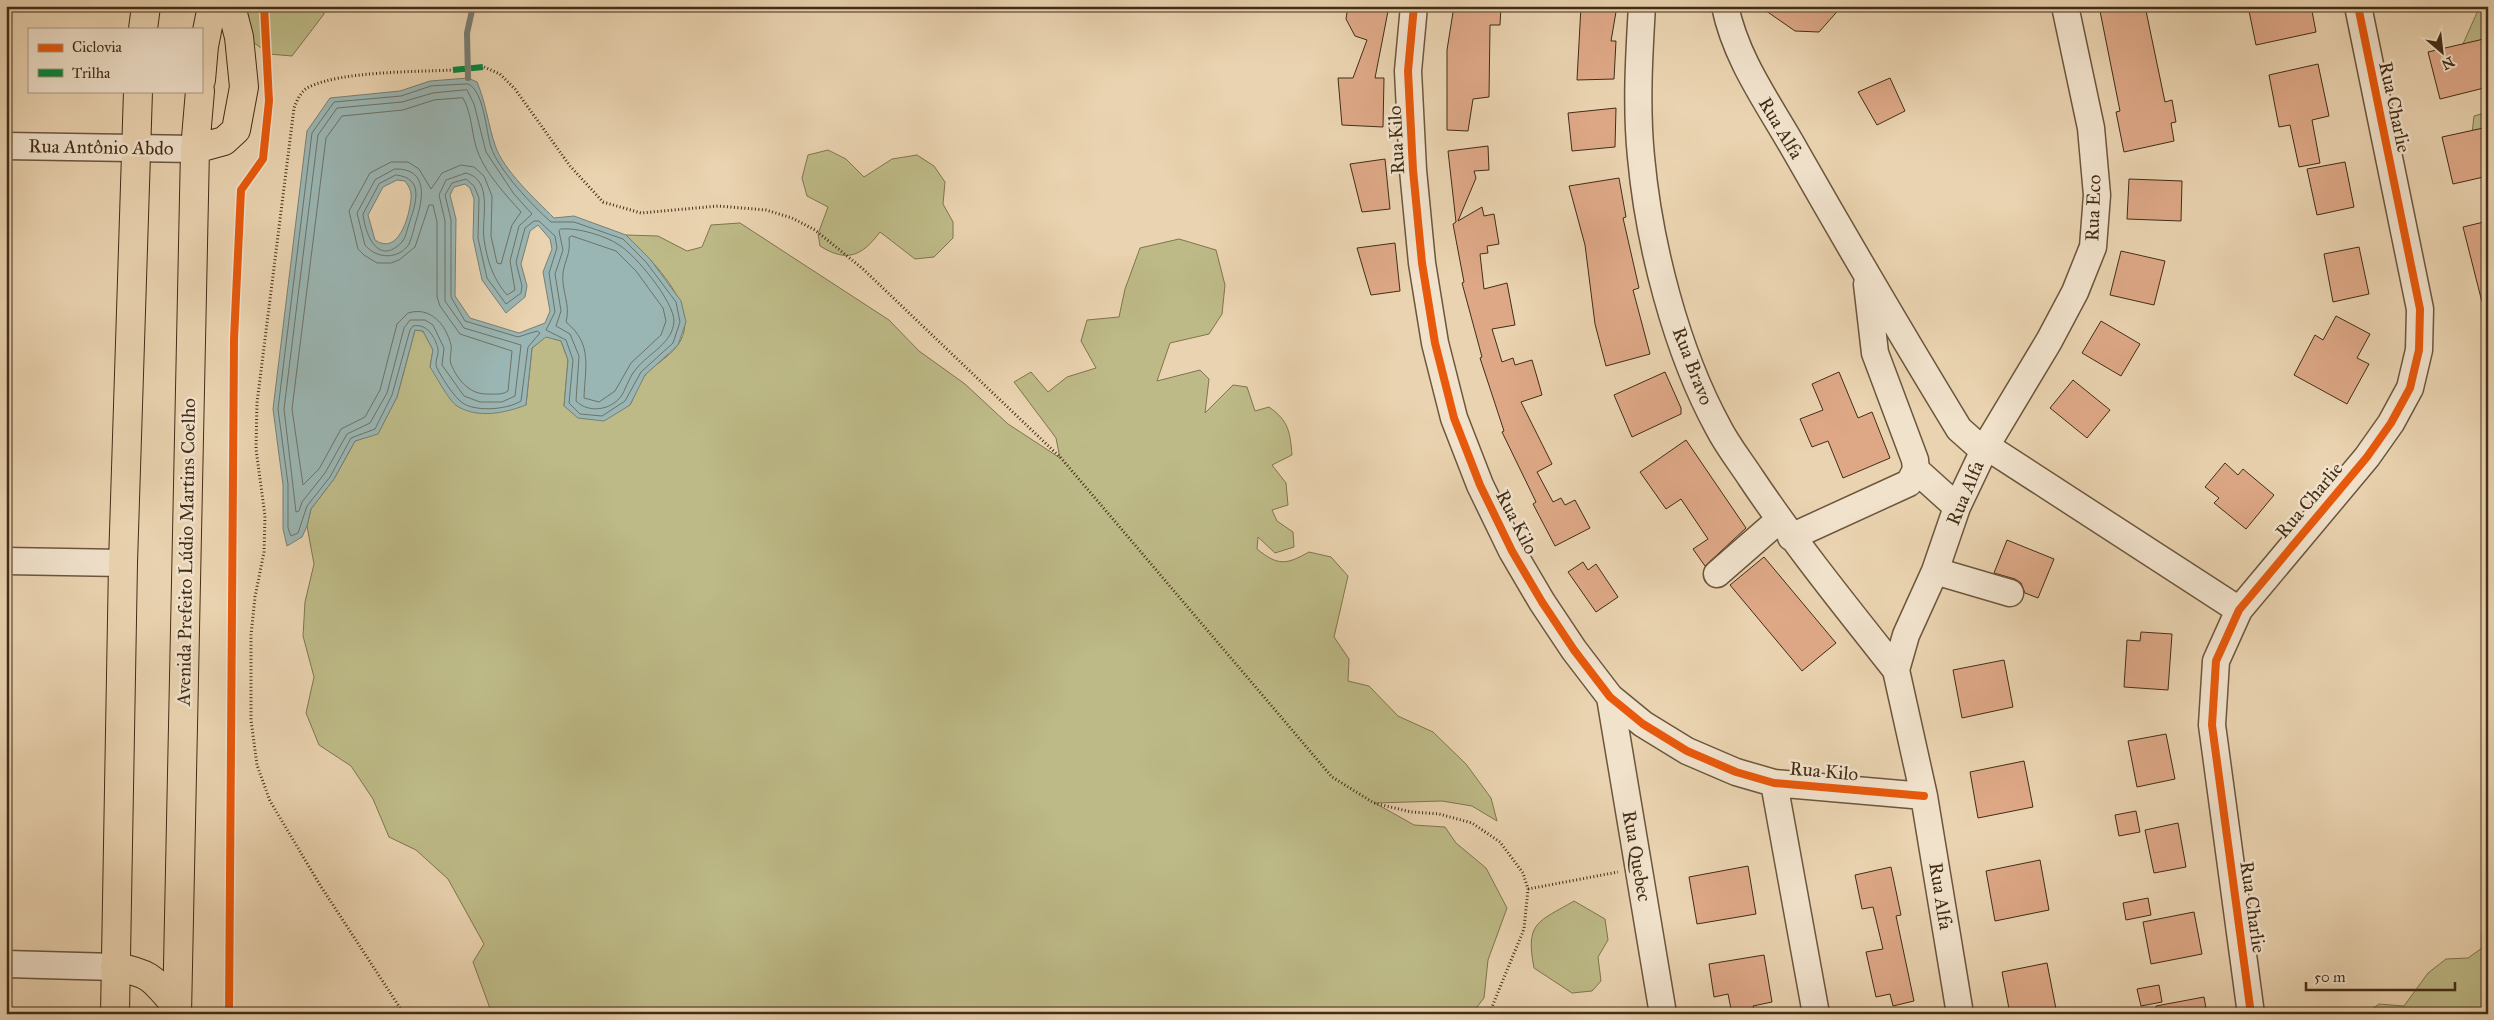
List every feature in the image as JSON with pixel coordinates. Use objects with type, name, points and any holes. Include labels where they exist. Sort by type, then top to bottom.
[{"type":"main road","points":[[143,28],[146,6]]},
{"type":"main road","points":[[202,69],[204,46],[212,6]]},
{"type":"main road","points":[[195,149],[224,141],[236,130],[244,87],[239,37],[231,6]]},
{"type":"main road","points":[[114,1014],[122,563],[138,92]]},
{"type":"main road","name":"Avenida Prefeito Lúdio Martins Coelho","points":[[176,1010],[195,149],[200,92]]},
{"type":"main road","points":[[115,967],[139,971],[154,980],[176,1010]]},
{"type":"street","name":"Rua Kilo","points":[[1414,6],[1408,71],[1413,170],[1422,263],[1435,344],[1454,418],[1480,485],[1512,551],[1574,650],[1610,697],[1643,724],[1687,751],[1736,772],[1774,783],[1924,796]]},
{"type":"street","name":"Rua Bravo","points":[[1642,6],[1638,77],[1640,156],[1649,220],[1664,282],[1689,363],[1718,428],[1785,528],[1896,670]]},
{"type":"street","name":"Rua Alfa","points":[[1725,6],[1730,27],[1754,84],[1789,140],[1866,276],[1959,429],[1976,445],[1986,446],[1957,507],[1935,571],[1906,634],[1896,670],[1924,796],[1960,1014]]},
{"type":"street","name":"Rua Eco","points":[[1986,446],[2049,341],[2075,292],[2093,247],[2097,195],[2091,128],[2064,6]]},
{"type":"street","name":"Rua Charlie","points":[[2251,1014],[2212,726],[2216,661],[2239,610],[2367,456],[2391,422],[2410,388],[2419,350],[2420,310],[2358,6]]},
{"type":"street","name":"Rua Antônio Abdo","points":[[6,146],[195,149]]},
{"type":"street","points":[[1866,276],[1875,353],[1916,470],[1957,507]]},
{"type":"street","points":[[1986,446],[2239,610]]},
{"type":"street","points":[[1717,574],[1785,528],[1909,483],[1916,470]]},
{"type":"street","points":[[6,561],[122,563]]},
{"type":"street","points":[[1935,571],[2010,593]]},
{"type":"street","name":"Rua Quebec","points":[[1610,697],[1663,1014]]},
{"type":"street","points":[[1774,783],[1816,1014]]},
{"type":"street","points":[[6,964],[115,967]]},
{"type":"path","points":[[484,68],[500,74],[515,89],[570,166],[603,202],[640,213],[718,206],[766,210],[792,218],[815,230],[863,269],[1061,458],[1332,777],[1374,803],[1412,812],[1439,814],[1472,823],[1500,842],[1523,873],[1528,889],[1524,929],[1489,1014]]},
{"type":"path","points":[[404,1014],[320,885],[270,802],[257,765],[251,720],[251,635],[255,597],[264,552],[265,516],[256,450],[257,403],[294,108],[299,96],[308,87],[342,78],[452,70]]},
{"type":"path","points":[[1528,889],[1639,868]]},
{"type":"shaded area","points":[[242,6],[325,6],[324,14],[292,56],[269,54],[249,39]]},
{"type":"shaded area","points":[[2480,6],[2488,6],[2488,80],[2458,55]]},
{"type":"shaded area","points":[[2488,112],[2488,153],[2471,142],[2474,116]]},
{"type":"shaded area","points":[[828,150],[846,159],[864,177],[892,159],[917,155],[934,166],[945,182],[943,204],[953,222],[953,238],[934,257],[915,259],[880,232],[867,247],[853,254],[838,254],[820,246],[818,234],[828,207],[807,196],[802,178],[808,155]]},
{"type":"shaded area","points":[[740,223],[889,320],[919,351],[965,384],[1008,424],[1060,458],[1056,438],[1014,382],[1031,372],[1048,392],[1067,377],[1096,368],[1081,341],[1087,320],[1119,317],[1125,289],[1140,248],[1179,239],[1216,250],[1225,285],[1222,314],[1209,334],[1170,343],[1157,381],[1200,370],[1209,379],[1205,413],[1233,385],[1247,387],[1255,411],[1269,407],[1281,417],[1289,433],[1292,455],[1272,465],[1286,483],[1288,505],[1272,510],[1277,521],[1293,532],[1294,547],[1275,553],[1258,537],[1257,549],[1264,555],[1282,562],[1309,552],[1331,557],[1348,576],[1334,637],[1349,659],[1348,681],[1369,686],[1398,716],[1433,732],[1466,764],[1491,798],[1497,821],[1472,806],[1442,801],[1375,803],[1414,825],[1445,827],[1456,843],[1486,868],[1507,908],[1488,960],[1484,998],[1473,1012],[492,1014],[473,962],[484,944],[448,879],[416,850],[389,837],[373,799],[351,766],[319,745],[306,713],[314,677],[303,636],[305,602],[314,564],[307,526],[311,509],[334,479],[355,441],[378,433],[397,397],[415,330],[423,331],[433,350],[430,367],[526,405],[532,348],[546,336],[561,341],[568,360],[564,406],[630,405],[646,374],[677,346],[684,332],[684,317],[679,301],[671,286],[648,257],[626,235],[658,236],[687,251],[702,247],[711,225]]},
{"type":"shaded area","points":[[1574,901],[1605,919],[1608,940],[1598,957],[1601,981],[1592,991],[1572,993],[1534,968],[1531,941],[1533,932],[1543,919]]},
{"type":"shaded area","points":[[2488,927],[2488,1014],[2365,1014],[2379,1004],[2404,1006],[2428,973],[2446,959],[2468,958],[2482,948],[2482,933]]},
{"type":"water","points":[[468,78],[477,82],[495,145],[499,155],[512,174],[554,218],[574,216],[626,235],[650,259],[681,301],[686,322],[678,345],[645,375],[630,405],[604,421],[578,418],[564,406],[568,360],[561,341],[546,337],[532,348],[526,405],[500,412],[483,414],[465,410],[457,406],[450,399],[430,367],[433,350],[423,331],[415,330],[397,397],[378,434],[355,441],[334,479],[311,509],[302,537],[287,546],[283,529],[283,485],[273,409],[307,131],[330,98],[400,91],[430,81]],"holes":[[[397,180],[405,181],[409,187],[411,192],[410,207],[401,233],[390,243],[383,244],[375,240],[368,215],[383,187]],[[465,184],[470,188],[474,199],[473,238],[482,280],[506,313],[525,297],[527,286],[521,264],[530,231],[538,225],[550,239],[552,249],[543,272],[550,311],[545,323],[519,333],[470,318],[455,296],[456,219],[450,195],[454,187]]]},
{"type":"building","points":[[1348,6],[1389,6],[1375,78],[1384,78],[1383,127],[1342,125],[1338,78],[1353,78],[1367,40],[1355,36],[1346,19]]},
{"type":"building","points":[[1454,6],[1501,6],[1500,25],[1490,25],[1489,97],[1473,99],[1468,131],[1447,130],[1447,50]]},
{"type":"building","points":[[1581,6],[1617,6],[1611,41],[1616,41],[1614,79],[1577,80]]},
{"type":"building","points":[[1759,6],[1842,6],[1819,32],[1795,31]]},
{"type":"building","points":[[2099,6],[2145,6],[2165,102],[2172,100],[2176,122],[2171,123],[2174,141],[2124,152],[2116,112],[2120,111]]},
{"type":"building","points":[[2248,6],[2311,6],[2316,32],[2256,45]]},
{"type":"building","points":[[2488,38],[2488,87],[2440,99],[2428,52]]},
{"type":"building","points":[[2318,64],[2329,116],[2312,120],[2320,163],[2299,167],[2290,125],[2279,127],[2269,75]]},
{"type":"building","points":[[1890,78],[1905,111],[1877,125],[1858,92]]},
{"type":"building","points":[[1616,108],[1615,147],[1572,151],[1568,113]]},
{"type":"building","points":[[2488,127],[2488,176],[2453,184],[2442,137]]},
{"type":"building","points":[[1488,146],[1489,170],[1474,171],[1476,178],[1458,221],[1482,207],[1484,216],[1494,214],[1499,244],[1487,246],[1488,253],[1480,254],[1484,289],[1507,283],[1515,325],[1492,329],[1502,362],[1513,358],[1515,365],[1532,360],[1542,395],[1521,402],[1552,464],[1537,472],[1553,502],[1561,498],[1565,505],[1575,500],[1590,528],[1555,546],[1533,504],[1536,502],[1502,432],[1504,431],[1480,358],[1482,357],[1462,283],[1464,282],[1453,224],[1456,222],[1448,151]]},
{"type":"building","points":[[1385,159],[1390,209],[1362,212],[1350,164]]},
{"type":"building","points":[[2345,162],[2354,207],[2317,215],[2307,169]]},
{"type":"building","points":[[1619,178],[1626,217],[1623,218],[1639,288],[1633,290],[1650,354],[1606,366],[1595,324],[1585,245],[1569,186]]},
{"type":"building","points":[[2129,179],[2182,181],[2181,221],[2127,219]]},
{"type":"building","points":[[2488,221],[2488,301],[2482,302],[2463,227]]},
{"type":"building","points":[[1395,243],[1400,291],[1371,295],[1357,248]]},
{"type":"building","points":[[2359,247],[2369,294],[2333,302],[2324,254]]},
{"type":"building","points":[[2121,251],[2165,261],[2154,305],[2110,295]]},
{"type":"building","points":[[2336,316],[2370,334],[2357,358],[2369,364],[2347,404],[2294,375],[2315,335],[2323,340]]},
{"type":"building","points":[[2101,321],[2140,344],[2121,376],[2082,353]]},
{"type":"building","points":[[1665,372],[1681,408],[1681,414],[1632,437],[1614,395]]},
{"type":"building","points":[[1839,372],[1858,418],[1872,412],[1890,458],[1843,478],[1828,441],[1812,447],[1800,419],[1823,410],[1812,384]]},
{"type":"building","points":[[2073,380],[2110,410],[2087,438],[2050,408]]},
{"type":"building","points":[[1686,440],[1746,528],[1705,566],[1693,549],[1708,539],[1681,499],[1666,509],[1640,472]]},
{"type":"building","points":[[2225,463],[2238,475],[2243,469],[2274,495],[2246,529],[2214,503],[2219,498],[2205,487]]},
{"type":"building","points":[[2007,540],[2054,559],[2038,598],[2025,593],[2021,583],[2015,579],[1994,573]]},
{"type":"building","points":[[1764,557],[1836,643],[1802,671],[1730,585]]},
{"type":"building","points":[[1583,562],[1588,570],[1596,564],[1618,597],[1596,612],[1568,572]]},
{"type":"building","points":[[2141,632],[2172,634],[2168,690],[2124,687],[2127,640],[2140,641]]},
{"type":"building","points":[[2004,660],[2013,707],[1962,718],[1953,670]]},
{"type":"building","points":[[2166,734],[2175,779],[2137,787],[2128,741]]},
{"type":"building","points":[[2024,761],[2033,807],[1978,818],[1970,772]]},
{"type":"building","points":[[2136,811],[2140,832],[2119,836],[2115,815]]},
{"type":"building","points":[[2178,823],[2186,867],[2154,873],[2145,830]]},
{"type":"building","points":[[2040,860],[2049,910],[1995,921],[1986,871]]},
{"type":"building","points":[[1748,866],[1756,914],[1697,924],[1689,877]]},
{"type":"building","points":[[1891,867],[1901,915],[1896,916],[1914,1001],[1893,1006],[1890,994],[1876,997],[1866,952],[1883,949],[1873,907],[1862,909],[1855,875]]},
{"type":"building","points":[[2148,898],[2151,915],[2126,920],[2123,903]]},
{"type":"building","points":[[2194,912],[2202,954],[2151,964],[2143,922]]},
{"type":"building","points":[[1764,955],[1772,1002],[1753,1006],[1755,1014],[1732,1014],[1728,994],[1714,997],[1709,964]]},
{"type":"building","points":[[2047,963],[2057,1014],[2010,1014],[2002,972]]},
{"type":"building","points":[[2159,985],[2162,1002],[2141,1006],[2137,989]]},
{"type":"building","points":[[2204,997],[2207,1014],[2156,1014],[2156,1006]]},
{"type":"waterway","points":[[468,78],[467,33],[473,6]]},
{"type":"marked path","points":[[453,70],[484,67]]},
{"type":"cycle path","points":[[229,1014],[234,339],[241,190],[263,159],[269,101],[264,6]]},
{"type":"cycle path","points":[[1414,6],[1408,71],[1413,170],[1422,263],[1435,343],[1454,418],[1480,485],[1512,551],[1542,602],[1574,650],[1610,697],[1643,724],[1687,751],[1736,772],[1774,783],[1924,796]]},
{"type":"cycle path","points":[[2251,1014],[2212,725],[2216,661],[2239,610],[2367,457],[2391,423],[2410,388],[2419,350],[2420,309],[2358,6]]}]
